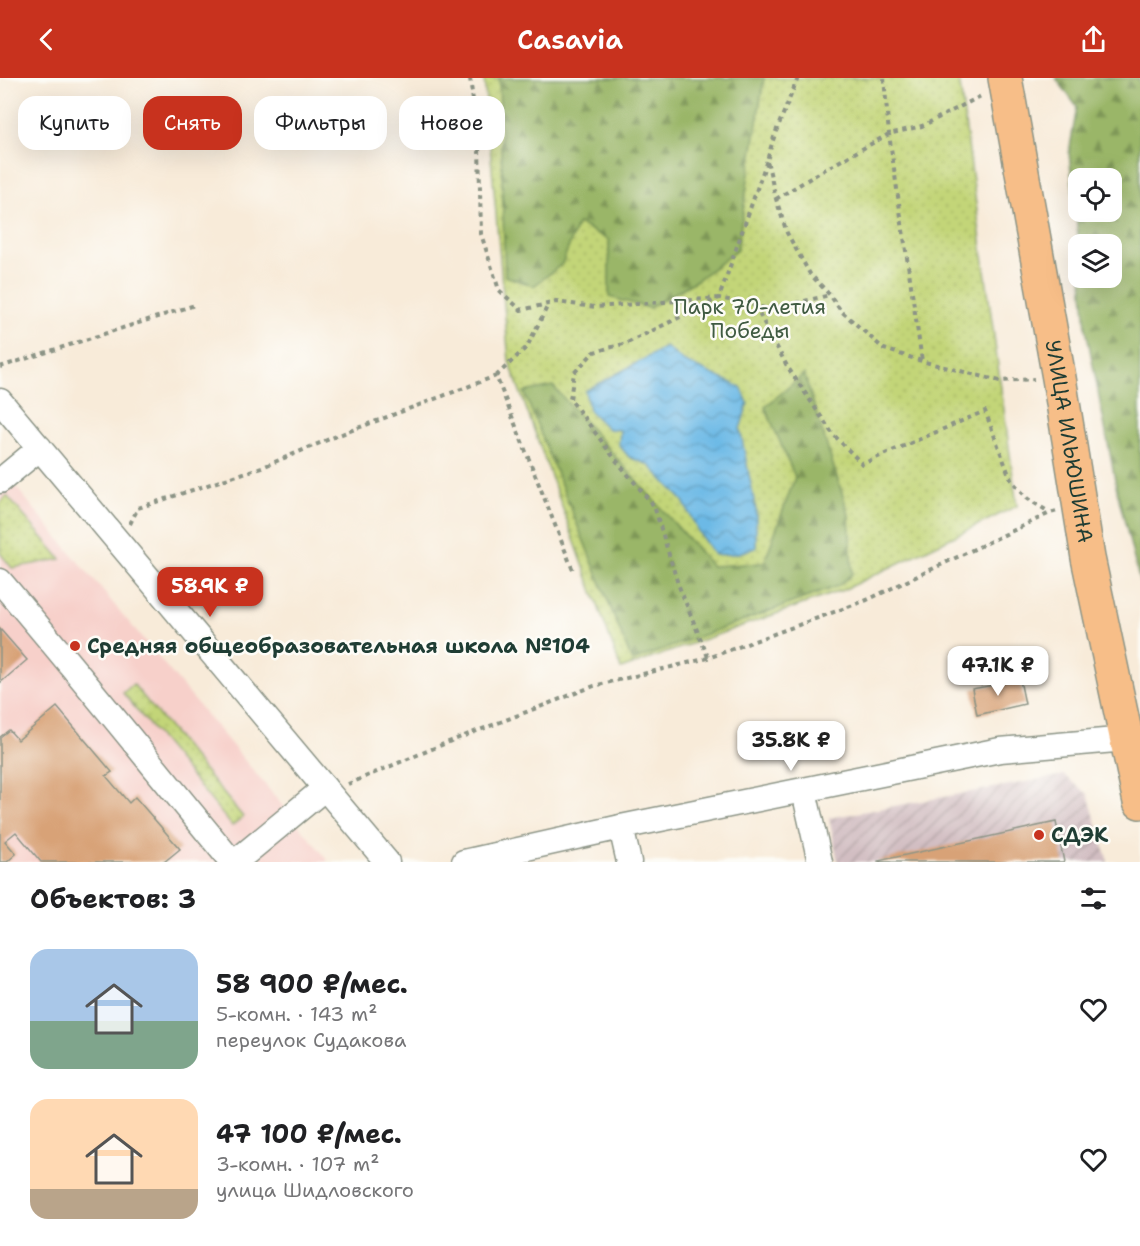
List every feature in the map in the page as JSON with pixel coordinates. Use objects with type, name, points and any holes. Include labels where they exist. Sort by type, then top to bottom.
[{"type":"highway","name":"УЛИЦА ИЛЬЮШИНА","points":[[1005,81],[1059,378],[1064,509],[1088,558],[1134,739],[1140,802]]},
{"type":"street","points":[[0,400],[387,862]]},
{"type":"street","points":[[0,481],[40,448]]},
{"type":"street","points":[[0,581],[233,862],[327,790]]},
{"type":"street","points":[[466,862],[621,827],[1000,750],[1134,739]]},
{"type":"street","points":[[804,791],[820,862]]},
{"type":"street","points":[[621,827],[629,862]]},
{"type":"path","points":[[470,78],[479,146],[482,234],[499,290],[521,310],[556,302],[595,307],[719,298],[770,309],[830,296]]},
{"type":"path","points":[[708,658],[678,584],[654,506],[570,399],[574,373],[594,352],[627,343],[719,298],[774,134],[798,78]]},
{"type":"path","points":[[884,78],[889,134],[922,361]]},
{"type":"path","points":[[776,199],[889,134],[922,126],[1005,81]]},
{"type":"path","points":[[767,160],[787,232],[810,274],[841,311],[884,349],[999,381],[1059,378]]},
{"type":"path","points":[[120,543],[138,508],[265,466],[339,435],[496,376],[527,346],[548,304]]},
{"type":"path","points":[[0,367],[195,305]]},
{"type":"path","points":[[755,306],[788,366],[832,433],[862,464],[985,411],[1011,480],[1028,499],[1064,509]]},
{"type":"path","points":[[496,376],[574,573]]},
{"type":"path","points":[[327,790],[594,686],[708,658],[867,600],[1064,509]]},
{"type":"shaded area","name":"Средняя общеобразовательная школа №104","points":[[0,468],[328,860],[325,862],[0,862]]},
{"type":"shaded area","points":[[1064,775],[1088,794],[1108,862],[838,862],[829,818]]},
{"type":"green space","name":"Парк 70-летия Победы","points":[[484,78],[959,78],[1017,506],[843,590],[621,669],[509,361],[490,150],[505,150],[505,96],[486,96]]},
{"type":"green space","points":[[499,78],[764,78],[737,250],[697,280],[649,308],[609,297],[609,240],[578,223],[562,264],[534,286],[505,276],[501,150],[505,150],[505,96],[500,96]]},
{"type":"green space","points":[[1056,78],[1139,78],[1140,583],[1118,495],[1086,329],[1083,288],[1122,288],[1122,234],[1078,234],[1077,222],[1122,222],[1122,168],[1071,168],[1069,153],[1077,107]]},
{"type":"green space","points":[[804,374],[849,515],[852,574],[838,586],[632,661],[524,392],[553,386],[712,566],[764,563],[795,477],[765,407]]},
{"type":"green space","points":[[7,496],[61,559],[12,568],[0,553],[0,502]]},
{"type":"green space","points":[[133,684],[243,817],[232,826],[123,693]]},
{"type":"water","points":[[666,347],[683,361],[741,387],[748,403],[740,429],[756,510],[756,548],[735,554],[714,555],[699,533],[683,501],[649,465],[629,457],[619,445],[620,430],[608,429],[589,410],[585,391]]},
{"type":"building","points":[[0,629],[27,660],[0,683]]},
{"type":"building","points":[[1020,680],[1025,704],[977,715],[972,689]]},
{"type":"building","points":[[57,707],[112,772],[106,776],[129,803],[135,797],[180,849],[164,862],[41,862],[16,832],[5,841],[16,854],[7,862],[0,862],[0,737],[9,730],[18,740]]},
{"type":"building","points":[[1056,822],[1064,862],[878,862],[878,861]]},
{"type":"place","name":"Средняя общеобразовательная школа №104","points":[[75,646]]},
{"type":"place","name":"СДЭК","points":[[1039,835]]}]
